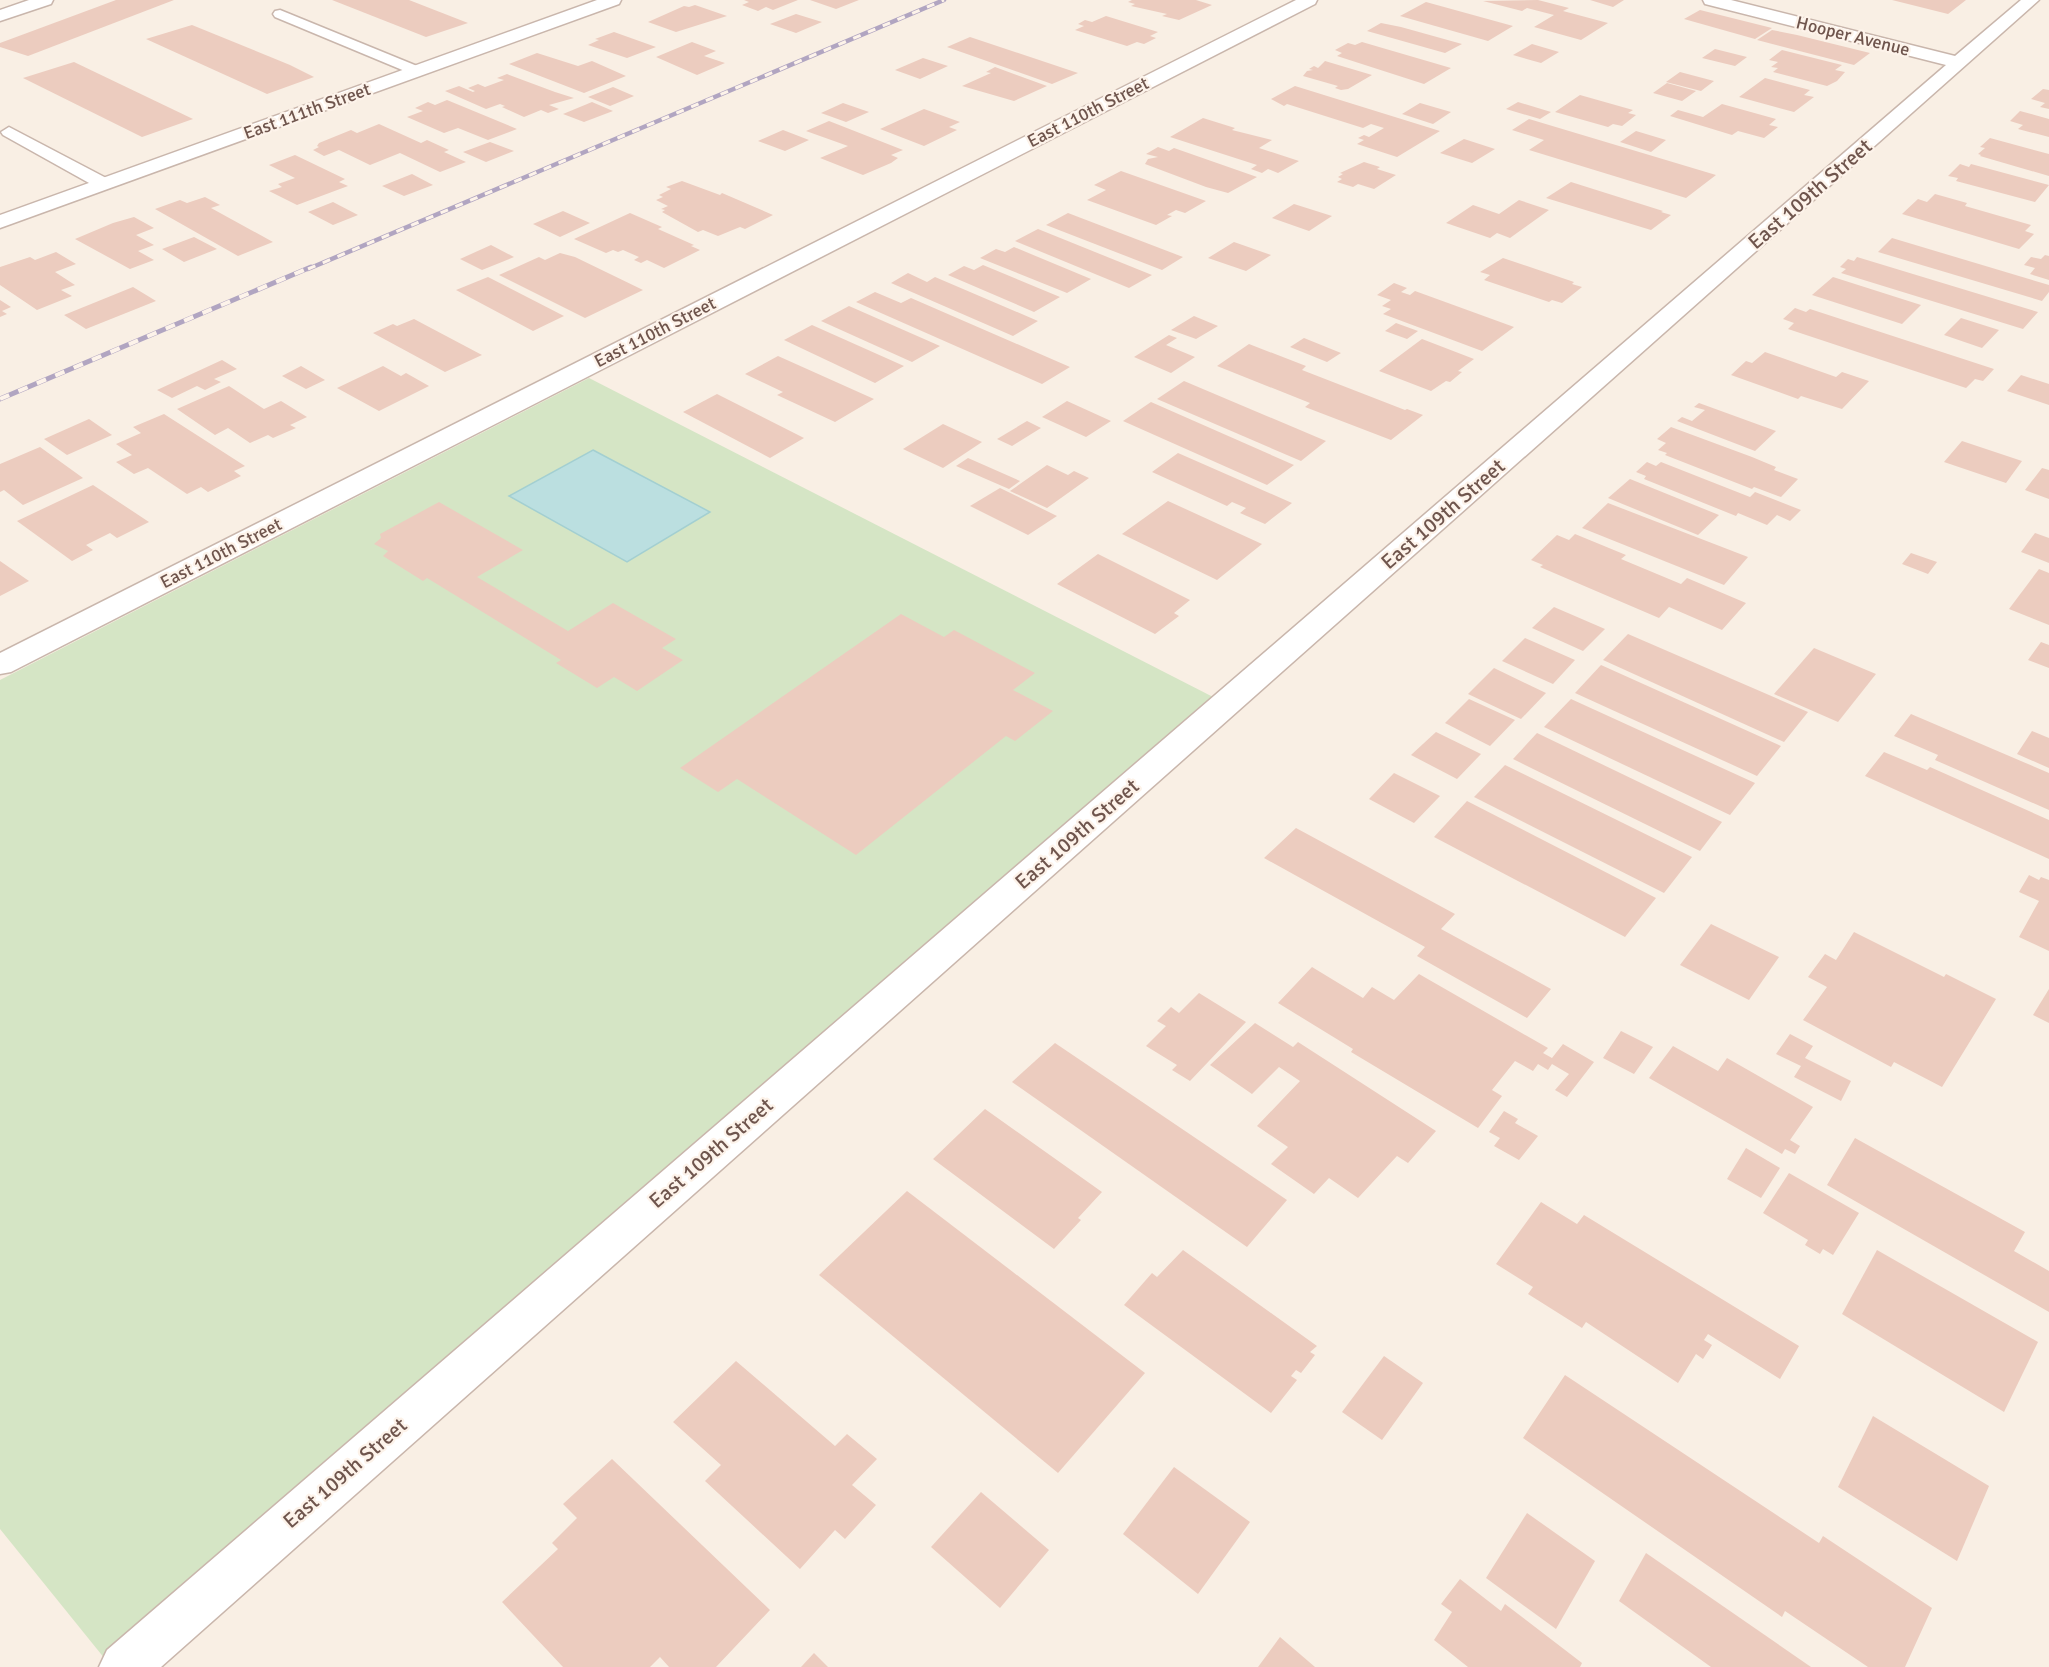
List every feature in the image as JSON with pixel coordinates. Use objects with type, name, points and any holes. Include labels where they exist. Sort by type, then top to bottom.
[{"type":"street","points":[[0,16],[45,0]]},
{"type":"street","name":"East 111th Street","points":[[0,222],[614,0]]},
{"type":"street","name":"East 110th Street","points":[[0,665],[1309,0]]},
{"type":"street","name":"Hooper Avenue","points":[[1711,0],[1960,63]]},
{"type":"street","name":"East 109th Street","points":[[123,1667],[2031,0]]},
{"type":"lane","points":[[280,14],[417,71]]},
{"type":"lane","points":[[9,132],[104,184]]},
{"type":"green space","points":[[589,378],[1217,699],[105,1659],[0,1529],[0,680]]},
{"type":"water","points":[[593,450],[710,512],[627,562],[509,496]]},
{"type":"building","points":[[116,0],[174,0],[28,56],[0,47],[0,43]]},
{"type":"building","points":[[332,0],[409,0],[468,23],[426,37]]},
{"type":"building","points":[[744,0],[798,0],[773,10],[766,7],[758,11],[742,5],[749,2]]},
{"type":"building","points":[[810,0],[859,0],[836,9]]},
{"type":"building","points":[[1132,0],[1196,0],[1212,5],[1179,20],[1162,16],[1167,14],[1131,6],[1135,4],[1128,2]]},
{"type":"building","points":[[1538,0],[1569,8],[1563,11],[1608,23],[1581,40],[1534,27],[1554,15],[1527,8],[1522,11],[1483,1]]},
{"type":"building","points":[[1590,0],[1624,0],[1613,7]]},
{"type":"building","points":[[1892,0],[1966,0],[1948,14]]},
{"type":"building","points":[[1426,2],[1513,26],[1488,41],[1400,16]]},
{"type":"building","points":[[695,5],[727,16],[676,32],[648,22],[684,6]]},
{"type":"building","points":[[1700,10],[1772,28],[1755,39],[1684,19]]},
{"type":"building","points":[[796,14],[822,22],[796,33],[770,24]]},
{"type":"building","points":[[1106,16],[1158,32],[1150,36],[1156,38],[1144,44],[1137,42],[1127,46],[1075,30],[1084,26],[1078,24],[1085,20],[1092,22]]},
{"type":"building","points":[[1381,23],[1462,44],[1445,53],[1367,31]]},
{"type":"building","points":[[192,25],[314,77],[267,94],[146,39]]},
{"type":"building","points":[[1772,30],[1870,53],[1854,65],[1757,40]]},
{"type":"building","points":[[614,32],[656,47],[627,58],[588,45],[599,40],[595,39]]},
{"type":"building","points":[[970,37],[1078,73],[1052,84],[947,47]]},
{"type":"building","points":[[692,42],[716,51],[704,56],[725,63],[697,75],[656,57]]},
{"type":"building","points":[[1362,42],[1451,68],[1424,84],[1337,56],[1342,53],[1335,50],[1348,43],[1355,45]]},
{"type":"building","points":[[1532,44],[1559,52],[1541,63],[1513,55]]},
{"type":"building","points":[[1715,49],[1747,57],[1735,66],[1702,58]]},
{"type":"building","points":[[1782,50],[1842,65],[1835,70],[1845,72],[1837,81],[1827,86],[1773,72],[1778,68],[1771,67],[1778,62],[1769,60]]},
{"type":"building","points":[[537,53],[578,66],[592,61],[626,76],[584,93],[509,64]]},
{"type":"building","points":[[923,58],[948,66],[920,79],[895,70]]},
{"type":"building","points":[[1325,61],[1372,75],[1348,89],[1341,90],[1335,88],[1338,86],[1303,76],[1307,71],[1313,70],[1309,69],[1314,66],[1318,68]]},
{"type":"building","points":[[74,62],[193,119],[142,137],[23,78]]},
{"type":"building","points":[[995,67],[1047,86],[1014,101],[962,86],[991,73],[986,72]]},
{"type":"building","points":[[1680,72],[1714,81],[1701,91],[1666,82]]},
{"type":"building","points":[[507,74],[574,98],[549,105],[559,109],[548,113],[541,110],[524,117],[500,104],[486,109],[445,91],[459,86],[473,92],[475,91],[468,88],[478,84],[485,87],[504,80],[497,78]]},
{"type":"building","points":[[1765,78],[1810,90],[1804,95],[1814,97],[1794,112],[1739,97]]},
{"type":"building","points":[[1667,83],[1696,91],[1682,101],[1653,93]]},
{"type":"building","points":[[1295,86],[1440,131],[1397,157],[1357,144],[1364,140],[1358,138],[1364,135],[1369,137],[1384,128],[1371,124],[1363,128],[1287,104],[1284,106],[1271,99]]},
{"type":"building","points":[[613,87],[634,96],[610,106],[588,97]]},
{"type":"building","points":[[2043,89],[2049,90],[2049,109],[2040,107],[2045,103],[2031,99]]},
{"type":"building","points":[[1580,95],[1633,110],[1628,113],[1636,115],[1622,126],[1613,124],[1608,127],[1555,112]]},
{"type":"building","points":[[447,100],[517,129],[488,140],[458,128],[444,133],[407,117],[423,111],[415,108],[428,102],[435,105]]},
{"type":"building","points":[[592,102],[613,111],[584,122],[563,114]]},
{"type":"building","points":[[1518,102],[1551,112],[1540,119],[1506,109]]},
{"type":"building","points":[[843,103],[869,112],[846,122],[821,113]]},
{"type":"building","points":[[1420,103],[1451,112],[1433,124],[1402,114]]},
{"type":"building","points":[[1722,104],[1776,119],[1769,125],[1778,127],[1764,138],[1738,131],[1732,135],[1670,116],[1678,110],[1703,117]]},
{"type":"building","points":[[924,109],[960,122],[949,127],[957,130],[924,146],[880,129]]},
{"type":"building","points":[[2020,111],[2049,119],[2049,137],[2018,129],[2023,125],[2010,121]]},
{"type":"building","points":[[1203,118],[1235,128],[1232,130],[1272,140],[1259,148],[1299,161],[1278,173],[1268,169],[1262,173],[1251,169],[1257,165],[1170,137]]},
{"type":"building","points":[[1529,119],[1716,175],[1686,198],[1529,150],[1544,140],[1512,130]]},
{"type":"building","points":[[829,121],[903,150],[891,155],[898,158],[891,163],[863,175],[820,158],[848,146],[806,131]]},
{"type":"building","points":[[379,124],[421,143],[427,140],[449,150],[444,152],[466,162],[440,172],[400,153],[370,165],[339,150],[324,156],[313,150],[319,147],[317,146],[319,143],[351,130],[357,133]]},
{"type":"building","points":[[783,130],[809,140],[785,151],[758,141]]},
{"type":"building","points":[[1636,131],[1666,140],[1651,152],[1620,142]]},
{"type":"building","points":[[1990,138],[2049,154],[2049,176],[1980,156],[1978,154],[1985,148],[1980,147]]},
{"type":"building","points":[[1464,139],[1495,149],[1472,163],[1440,153]]},
{"type":"building","points":[[490,142],[514,151],[486,162],[463,152]]},
{"type":"building","points":[[1158,147],[1169,151],[1174,148],[1257,177],[1228,193],[1206,187],[1145,164],[1148,159],[1158,157],[1146,154]]},
{"type":"building","points":[[295,155],[345,179],[339,182],[348,186],[297,205],[269,191],[282,187],[278,184],[295,178],[269,165]]},
{"type":"building","points":[[1364,162],[1396,175],[1374,189],[1358,184],[1353,187],[1337,182],[1342,179],[1338,177],[1343,174],[1340,173]]},
{"type":"building","points":[[1960,164],[1969,167],[1971,164],[2049,185],[2035,202],[1956,181],[1958,178],[1948,176]]},
{"type":"building","points":[[1121,171],[1206,201],[1185,213],[1176,210],[1167,215],[1172,216],[1156,225],[1087,200],[1106,190],[1094,185]]},
{"type":"building","points":[[412,174],[433,185],[404,196],[382,186]]},
{"type":"building","points":[[682,181],[720,195],[722,193],[773,215],[745,229],[740,227],[718,236],[703,230],[698,232],[662,212],[665,210],[661,209],[668,206],[656,200],[663,197],[659,195],[671,189],[666,187]]},
{"type":"building","points":[[1571,182],[1671,215],[1651,230],[1546,198]]},
{"type":"building","points":[[1935,194],[1967,203],[1965,206],[2031,225],[2025,231],[2034,234],[2019,249],[1902,214],[1918,199],[1927,202]]},
{"type":"building","points":[[205,197],[220,205],[211,208],[273,242],[238,256],[155,209],[180,200],[187,203]]},
{"type":"building","points":[[1519,200],[1549,210],[1510,238],[1497,233],[1490,238],[1446,223],[1473,205],[1499,214]]},
{"type":"building","points":[[333,202],[358,215],[333,225],[308,212]]},
{"type":"building","points":[[1294,204],[1332,216],[1309,231],[1272,218]]},
{"type":"building","points":[[563,211],[590,223],[560,237],[533,224]]},
{"type":"building","points":[[630,213],[662,227],[658,229],[700,250],[664,268],[647,260],[641,263],[634,260],[639,257],[623,250],[606,253],[574,239]]},
{"type":"building","points":[[1068,213],[1183,257],[1162,270],[1046,225]]},
{"type":"building","points":[[134,217],[154,228],[136,235],[154,245],[138,251],[154,260],[130,269],[75,239],[113,223]]},
{"type":"building","points":[[1038,229],[1152,275],[1129,288],[1015,241]]},
{"type":"building","points":[[194,237],[217,249],[184,262],[162,249]]},
{"type":"building","points":[[1892,238],[2049,285],[2049,292],[2042,301],[1878,252]]},
{"type":"building","points":[[1234,242],[1271,255],[1246,271],[1208,258]]},
{"type":"building","points":[[491,245],[514,257],[482,270],[460,259]]},
{"type":"building","points":[[1014,247],[1091,279],[1067,293],[980,258],[996,249],[1005,252]]},
{"type":"building","points":[[56,252],[76,264],[55,272],[75,285],[61,290],[72,296],[37,310],[0,285],[0,267],[30,257],[35,260]]},
{"type":"building","points":[[560,253],[575,257],[643,290],[585,318],[499,275],[539,257],[545,260]]},
{"type":"building","points":[[2045,255],[2049,256],[2049,280],[2030,274],[2035,268],[2024,265],[2031,257],[2041,259]]},
{"type":"building","points":[[1857,257],[2038,312],[2023,329],[1841,273],[1846,269],[1840,267],[1848,259],[1854,261]]},
{"type":"building","points":[[1503,258],[1574,282],[1572,284],[1582,287],[1562,303],[1552,300],[1549,302],[1484,280],[1490,275],[1480,272]]},
{"type":"building","points":[[983,265],[1060,297],[1034,312],[948,275],[964,266],[974,270]]},
{"type":"building","points":[[908,273],[927,282],[935,277],[1038,321],[1013,336],[891,283]]},
{"type":"building","points":[[488,277],[564,316],[533,331],[456,290]]},
{"type":"building","points":[[1833,277],[1921,305],[1902,324],[1812,295]]},
{"type":"building","points":[[1394,283],[1407,288],[1401,292],[1410,295],[1415,291],[1514,327],[1482,351],[1383,314],[1391,309],[1382,306],[1391,300],[1377,295]]},
{"type":"building","points":[[133,287],[156,301],[86,329],[64,315]]},
{"type":"building","points":[[875,292],[901,303],[911,298],[1070,367],[1042,384],[856,302]]},
{"type":"building","points":[[0,300],[11,307],[2,311],[7,314],[0,317]]},
{"type":"building","points":[[849,306],[940,346],[912,362],[821,321]]},
{"type":"building","points":[[1795,308],[1806,312],[1810,309],[1994,369],[1983,381],[1975,379],[1966,388],[1788,329],[1794,323],[1783,319]]},
{"type":"building","points":[[1194,316],[1218,326],[1196,339],[1171,330]]},
{"type":"building","points":[[1961,318],[1999,330],[1982,348],[1944,335]]},
{"type":"building","points":[[414,319],[482,355],[445,372],[373,333],[393,324],[397,326]]},
{"type":"building","points":[[1396,323],[1418,331],[1407,339],[1385,331]]},
{"type":"building","points":[[812,325],[904,366],[875,383],[784,340]]},
{"type":"building","points":[[1169,335],[1177,338],[1166,345],[1195,357],[1171,373],[1134,357]]},
{"type":"building","points":[[1304,338],[1341,353],[1327,362],[1290,347]]},
{"type":"building","points":[[1422,339],[1474,359],[1458,371],[1462,372],[1450,382],[1446,381],[1431,391],[1379,371]]},
{"type":"building","points":[[1249,344],[1306,366],[1302,370],[1423,415],[1391,440],[1305,407],[1310,403],[1217,366]]},
{"type":"building","points":[[1765,352],[1836,377],[1842,372],[1869,381],[1842,409],[1801,396],[1798,399],[1731,375],[1746,361],[1752,363]]},
{"type":"building","points":[[778,356],[874,399],[835,422],[777,395],[783,392],[745,374]]},
{"type":"building","points":[[222,360],[237,369],[214,379],[221,382],[205,390],[197,386],[172,398],[157,390]]},
{"type":"building","points":[[301,366],[325,380],[306,389],[282,376]]},
{"type":"building","points":[[383,366],[401,376],[406,373],[429,386],[379,411],[337,388]]},
{"type":"building","points":[[2021,375],[2049,384],[2049,405],[2007,391]]},
{"type":"building","points":[[1184,381],[1326,441],[1301,461],[1157,399]]},
{"type":"building","points":[[229,386],[264,409],[281,401],[307,417],[290,425],[296,428],[273,438],[268,435],[250,443],[228,428],[215,435],[177,409]]},
{"type":"building","points":[[717,394],[804,438],[770,458],[683,412]]},
{"type":"building","points":[[1067,401],[1111,421],[1086,437],[1042,417]]},
{"type":"building","points":[[1151,402],[1294,465],[1267,485],[1123,421]]},
{"type":"building","points":[[1699,403],[1776,431],[1755,451],[1677,421],[1682,417],[1692,421],[1705,410],[1694,407]]},
{"type":"building","points":[[164,414],[245,466],[234,471],[241,476],[208,492],[201,487],[187,494],[148,468],[134,474],[116,462],[132,455],[116,444],[141,433],[133,427]]},
{"type":"building","points":[[89,419],[112,435],[67,455],[44,439]]},
{"type":"building","points":[[1027,421],[1041,428],[1012,446],[997,439]]},
{"type":"building","points":[[943,424],[982,442],[943,468],[903,449]]},
{"type":"building","points":[[1671,427],[1752,457],[1776,467],[1774,470],[1798,479],[1781,497],[1754,487],[1752,489],[1665,455],[1667,453],[1658,450],[1666,443],[1657,439]]},
{"type":"building","points":[[1962,441],[2022,461],[2006,483],[1944,462]]},
{"type":"building","points":[[40,447],[83,478],[23,505],[4,490],[0,492],[0,464]]},
{"type":"building","points":[[1178,453],[1292,503],[1265,524],[1240,513],[1246,508],[1232,502],[1227,506],[1152,472]]},
{"type":"building","points":[[968,458],[1020,481],[1009,489],[956,466]]},
{"type":"building","points":[[1647,462],[1656,466],[1661,462],[1750,497],[1755,492],[1801,510],[1790,521],[1777,515],[1767,525],[1738,513],[1736,516],[1644,479],[1646,476],[1636,472]]},
{"type":"building","points":[[1047,465],[1068,475],[1074,471],[1089,478],[1047,508],[1010,491]]},
{"type":"building","points":[[2042,468],[2049,470],[2049,499],[2025,490]]},
{"type":"building","points":[[1630,479],[1719,515],[1698,535],[1608,498]]},
{"type":"building","points":[[93,485],[149,522],[117,538],[110,533],[86,545],[93,550],[72,561],[17,521]]},
{"type":"building","points":[[1000,488],[1057,516],[1028,535],[970,506]]},
{"type":"building","points":[[1168,501],[1262,544],[1217,580],[1122,534]]},
{"type":"building","points":[[439,502],[523,550],[477,577],[568,631],[613,603],[676,639],[662,648],[683,660],[637,691],[614,677],[597,688],[556,663],[561,660],[427,578],[423,581],[383,556],[388,551],[374,544],[381,538],[380,534]]},
{"type":"building","points":[[1608,503],[1748,557],[1724,585],[1582,528]]},
{"type":"building","points":[[2035,533],[2049,538],[2049,563],[2021,552]]},
{"type":"building","points":[[1575,534],[1626,555],[1621,559],[1681,584],[1687,578],[1746,603],[1722,630],[1669,607],[1659,618],[1540,567],[1543,565],[1531,560],[1557,535],[1569,540]]},
{"type":"building","points":[[1911,553],[1937,562],[1928,574],[1902,564]]},
{"type":"building","points":[[1098,554],[1190,600],[1174,613],[1179,616],[1155,634],[1057,584]]},
{"type":"building","points":[[0,561],[29,581],[0,596]]},
{"type":"building","points":[[2039,569],[2049,573],[2049,625],[2009,609]]},
{"type":"building","points":[[1554,607],[1605,629],[1583,651],[1532,628]]},
{"type":"building","points":[[901,614],[944,637],[954,630],[1035,673],[1013,690],[1053,711],[1015,741],[1006,736],[856,855],[737,779],[718,792],[680,768]]},
{"type":"building","points":[[1628,634],[1808,712],[1784,742],[1603,660]]},
{"type":"building","points":[[1525,638],[1575,660],[1553,684],[1502,661]]},
{"type":"building","points":[[2041,642],[2049,645],[2049,668],[2028,660]]},
{"type":"building","points":[[1814,648],[1876,674],[1838,722],[1774,694]]},
{"type":"building","points":[[1601,665],[1781,746],[1757,776],[1575,693]]},
{"type":"building","points":[[1494,668],[1546,693],[1521,719],[1468,694]]},
{"type":"building","points":[[1469,699],[1515,720],[1490,746],[1445,723]]},
{"type":"building","points":[[1571,699],[1755,783],[1730,815],[1544,727]]},
{"type":"building","points":[[1911,714],[2049,773],[2049,810],[1935,760],[1938,755],[1894,736]]},
{"type":"building","points":[[2032,731],[2049,738],[2049,768],[2017,754]]},
{"type":"building","points":[[1436,732],[1481,754],[1457,779],[1411,755]]},
{"type":"building","points":[[1537,733],[1722,822],[1700,851],[1513,759]]},
{"type":"building","points":[[1884,752],[1927,770],[1930,767],[2049,820],[2049,859],[1865,776]]},
{"type":"building","points":[[1505,765],[1692,857],[1664,893],[1474,797]]},
{"type":"building","points":[[1394,773],[1440,796],[1414,823],[1369,799]]},
{"type":"building","points":[[1467,801],[1656,898],[1625,937],[1434,837]]},
{"type":"building","points":[[1296,828],[1455,914],[1441,929],[1551,989],[1527,1018],[1417,956],[1425,947],[1264,858]]},
{"type":"building","points":[[2029,875],[2039,880],[2041,877],[2049,880],[2049,951],[2019,937],[2039,901],[2019,892]]},
{"type":"building","points":[[1711,924],[1779,957],[1749,1000],[1680,965]]},
{"type":"building","points":[[1854,932],[1944,977],[1946,974],[1996,999],[1942,1087],[1894,1062],[1891,1067],[1803,1020],[1827,987],[1808,977],[1825,954],[1836,960]]},
{"type":"building","points":[[1312,967],[1363,998],[1372,987],[1394,1000],[1419,974],[1548,1048],[1543,1053],[1552,1058],[1563,1044],[1594,1062],[1567,1097],[1555,1090],[1569,1074],[1552,1064],[1548,1070],[1538,1064],[1533,1071],[1515,1061],[1492,1090],[1502,1096],[1478,1128],[1351,1052],[1353,1049],[1278,1003]]},
{"type":"building","points":[[2049,989],[2049,1023],[2033,1015]]},
{"type":"building","points":[[1199,993],[1246,1022],[1190,1081],[1172,1070],[1177,1065],[1146,1046],[1166,1026],[1157,1021],[1171,1007],[1179,1013]]},
{"type":"building","points":[[1255,1023],[1293,1047],[1298,1042],[1436,1131],[1408,1163],[1397,1156],[1358,1198],[1329,1178],[1314,1194],[1271,1164],[1288,1147],[1257,1126],[1300,1081],[1279,1067],[1252,1094],[1210,1065]]},
{"type":"building","points":[[1621,1031],[1653,1047],[1634,1074],[1603,1058]]},
{"type":"building","points":[[1790,1034],[1813,1046],[1805,1058],[1851,1081],[1841,1101],[1794,1077],[1801,1066],[1776,1054]]},
{"type":"building","points":[[1055,1043],[1287,1200],[1247,1247],[1012,1082]]},
{"type":"building","points":[[1673,1046],[1718,1071],[1727,1058],[1813,1107],[1790,1140],[1800,1146],[1795,1154],[1785,1149],[1782,1154],[1649,1078]]},
{"type":"building","points":[[985,1109],[1102,1192],[1078,1218],[1081,1220],[1054,1249],[933,1159]]},
{"type":"building","points":[[1504,1111],[1518,1119],[1515,1123],[1538,1136],[1519,1160],[1494,1146],[1500,1138],[1489,1132]]},
{"type":"building","points":[[1855,1138],[2025,1232],[2014,1251],[2049,1271],[2049,1312],[1827,1185]]},
{"type":"building","points":[[1746,1148],[1780,1168],[1761,1198],[1727,1179]]},
{"type":"building","points":[[1789,1173],[1859,1213],[1833,1255],[1823,1249],[1820,1254],[1805,1245],[1808,1240],[1763,1213]]},
{"type":"building","points":[[907,1191],[1145,1373],[1058,1473],[819,1275]]},
{"type":"building","points":[[1541,1202],[1577,1224],[1584,1215],[1799,1346],[1780,1379],[1708,1334],[1704,1340],[1712,1345],[1703,1359],[1696,1354],[1678,1383],[1586,1322],[1582,1328],[1528,1294],[1533,1287],[1496,1264]]},
{"type":"building","points":[[1183,1250],[1317,1346],[1310,1352],[1315,1355],[1301,1373],[1296,1370],[1291,1376],[1297,1380],[1271,1413],[1124,1305],[1152,1273],[1157,1277]]},
{"type":"building","points":[[1877,1250],[2038,1342],[2004,1412],[1842,1314]]},
{"type":"building","points":[[1384,1356],[1423,1383],[1382,1440],[1342,1412]]},
{"type":"building","points":[[736,1361],[835,1446],[847,1434],[877,1459],[852,1485],[876,1505],[845,1539],[835,1530],[800,1569],[705,1481],[721,1465],[673,1422]]},
{"type":"building","points":[[1565,1375],[1819,1543],[1823,1536],[1932,1608],[1905,1667],[1868,1667],[1785,1611],[1782,1617],[1523,1438]]},
{"type":"building","points":[[1873,1416],[1989,1486],[1957,1561],[1838,1487]]},
{"type":"building","points":[[612,1459],[770,1610],[716,1667],[669,1667],[660,1657],[650,1667],[563,1667],[502,1602],[558,1549],[552,1543],[577,1518],[563,1504]]},
{"type":"building","points":[[1174,1467],[1250,1522],[1198,1594],[1123,1534]]},
{"type":"building","points":[[981,1492],[1049,1550],[1000,1608],[931,1547]]},
{"type":"building","points":[[1527,1513],[1595,1561],[1556,1629],[1486,1578]]},
{"type":"building","points":[[1646,1553],[1811,1667],[1711,1667],[1619,1601]]},
{"type":"building","points":[[1460,1579],[1501,1611],[1505,1604],[1582,1663],[1580,1667],[1468,1667],[1434,1640],[1452,1612],[1441,1604]]},
{"type":"building","points":[[1280,1637],[1315,1667],[1258,1667]]},
{"type":"building","points":[[814,1653],[828,1667],[801,1667]]},
{"type":"railway","points":[[308,269],[944,0]]},
{"type":"railway","points":[[0,399],[311,267]]}]
